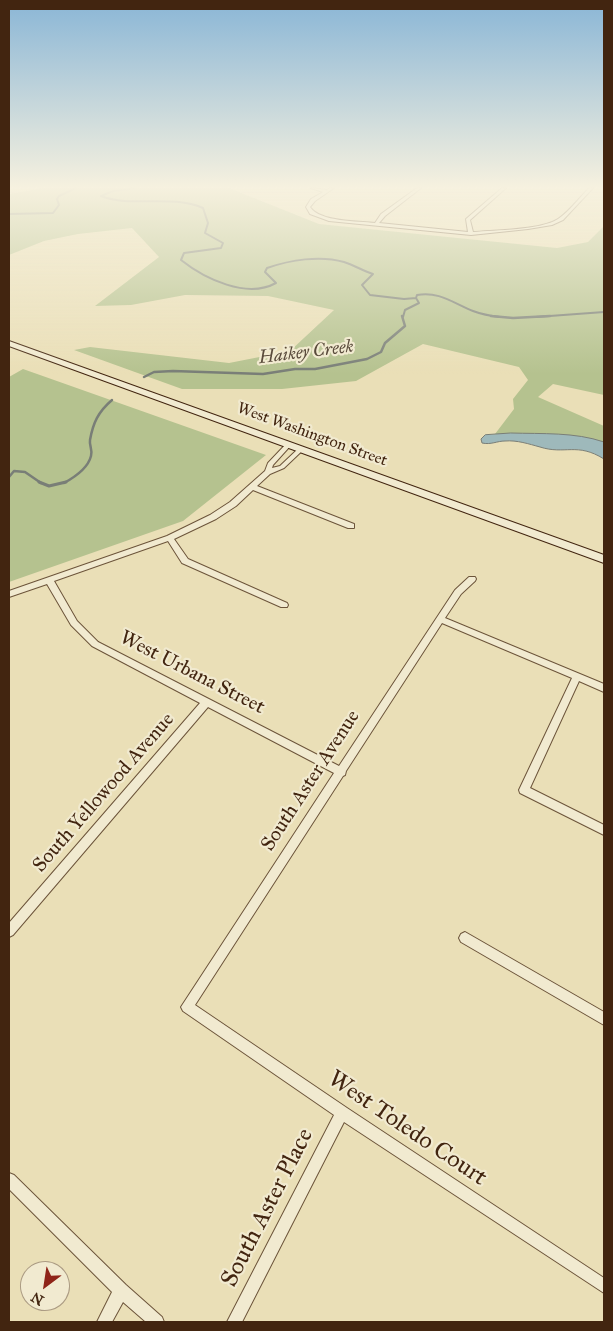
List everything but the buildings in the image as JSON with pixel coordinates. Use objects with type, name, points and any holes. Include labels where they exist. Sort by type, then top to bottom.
[{"type":"main road","name":"West Washington Street","points":[[9,343],[604,559]]},
{"type":"street","points":[[268,472],[270,464],[289,444]]},
{"type":"street","points":[[9,594],[170,538],[212,517],[253,487],[268,472],[282,467],[301,448]]},
{"type":"street","points":[[253,487],[351,526]]},
{"type":"street","points":[[170,538],[185,561],[284,605]]},
{"type":"street","name":"South Aster Avenue","points":[[187,1007],[342,772],[440,618],[458,592],[472,579]]},
{"type":"street","name":"West Urbana Street","points":[[49,580],[74,623],[95,644],[342,772]]},
{"type":"street","points":[[440,618],[604,688]]},
{"type":"street","points":[[576,677],[524,790],[604,830]]},
{"type":"street","name":"South Yellowood Avenue","points":[[9,931],[207,701]]},
{"type":"street","points":[[465,938],[604,1019]]},
{"type":"street","name":"West Toledo Court","points":[[187,1007],[342,1114],[604,1286]]},
{"type":"street","name":"South Aster Place","points":[[234,1322],[342,1114]]},
{"type":"street","points":[[9,1180],[121,1290],[158,1322]]},
{"type":"street","points":[[104,1322],[121,1290]]},
{"type":"green space","points":[[9,250],[21,250],[9,255]]},
{"type":"green space","points":[[153,250],[604,250],[604,395],[553,384],[538,397],[604,426],[604,442],[566,435],[495,434],[514,409],[513,399],[528,380],[519,367],[423,344],[356,381],[282,389],[182,389],[74,350],[90,347],[229,363],[290,351],[334,310],[268,296],[185,295],[131,305],[95,306],[159,257]]},
{"type":"green space","points":[[23,369],[266,455],[183,521],[9,582],[9,377]]},
{"type":"water","points":[[511,433],[558,434],[604,442],[604,459],[586,451],[549,449],[518,442],[482,443],[481,439],[485,435]]},
{"type":"waterway","points":[[205,250],[184,253],[181,260],[214,280],[240,288],[252,289],[276,283],[265,272],[267,268],[295,261],[325,259],[344,262],[373,274],[362,285],[370,295],[404,299],[416,298]]},
{"type":"waterway","name":"Haikey Creek","points":[[416,298],[417,295],[425,294],[439,296],[473,311],[498,317]]},
{"type":"waterway","name":"Haikey Creek","points":[[403,317],[405,310],[419,303],[416,298]]},
{"type":"waterway","name":"Haikey Creek","points":[[548,316],[604,312]]},
{"type":"waterway","name":"Haikey Creek","points":[[144,377],[154,372],[173,371],[263,374],[295,369],[315,369],[367,359],[381,352],[385,343],[405,326],[402,316]]},
{"type":"waterway","name":"Haikey Creek","points":[[491,316],[498,317]]},
{"type":"waterway","name":"Haikey Creek","points":[[498,317],[513,318],[548,316]]},
{"type":"waterway","name":"Haikey Creek","points":[[536,317],[548,316]]},
{"type":"waterway","name":"Haikey Creek","points":[[65,482],[80,472],[87,464],[91,454],[90,440],[93,428],[100,413],[112,400]]},
{"type":"waterway","name":"Haikey Creek","points":[[9,477],[14,471],[25,472],[40,483]]},
{"type":"waterway","name":"Haikey Creek","points":[[40,483],[49,486],[65,482]]}]
